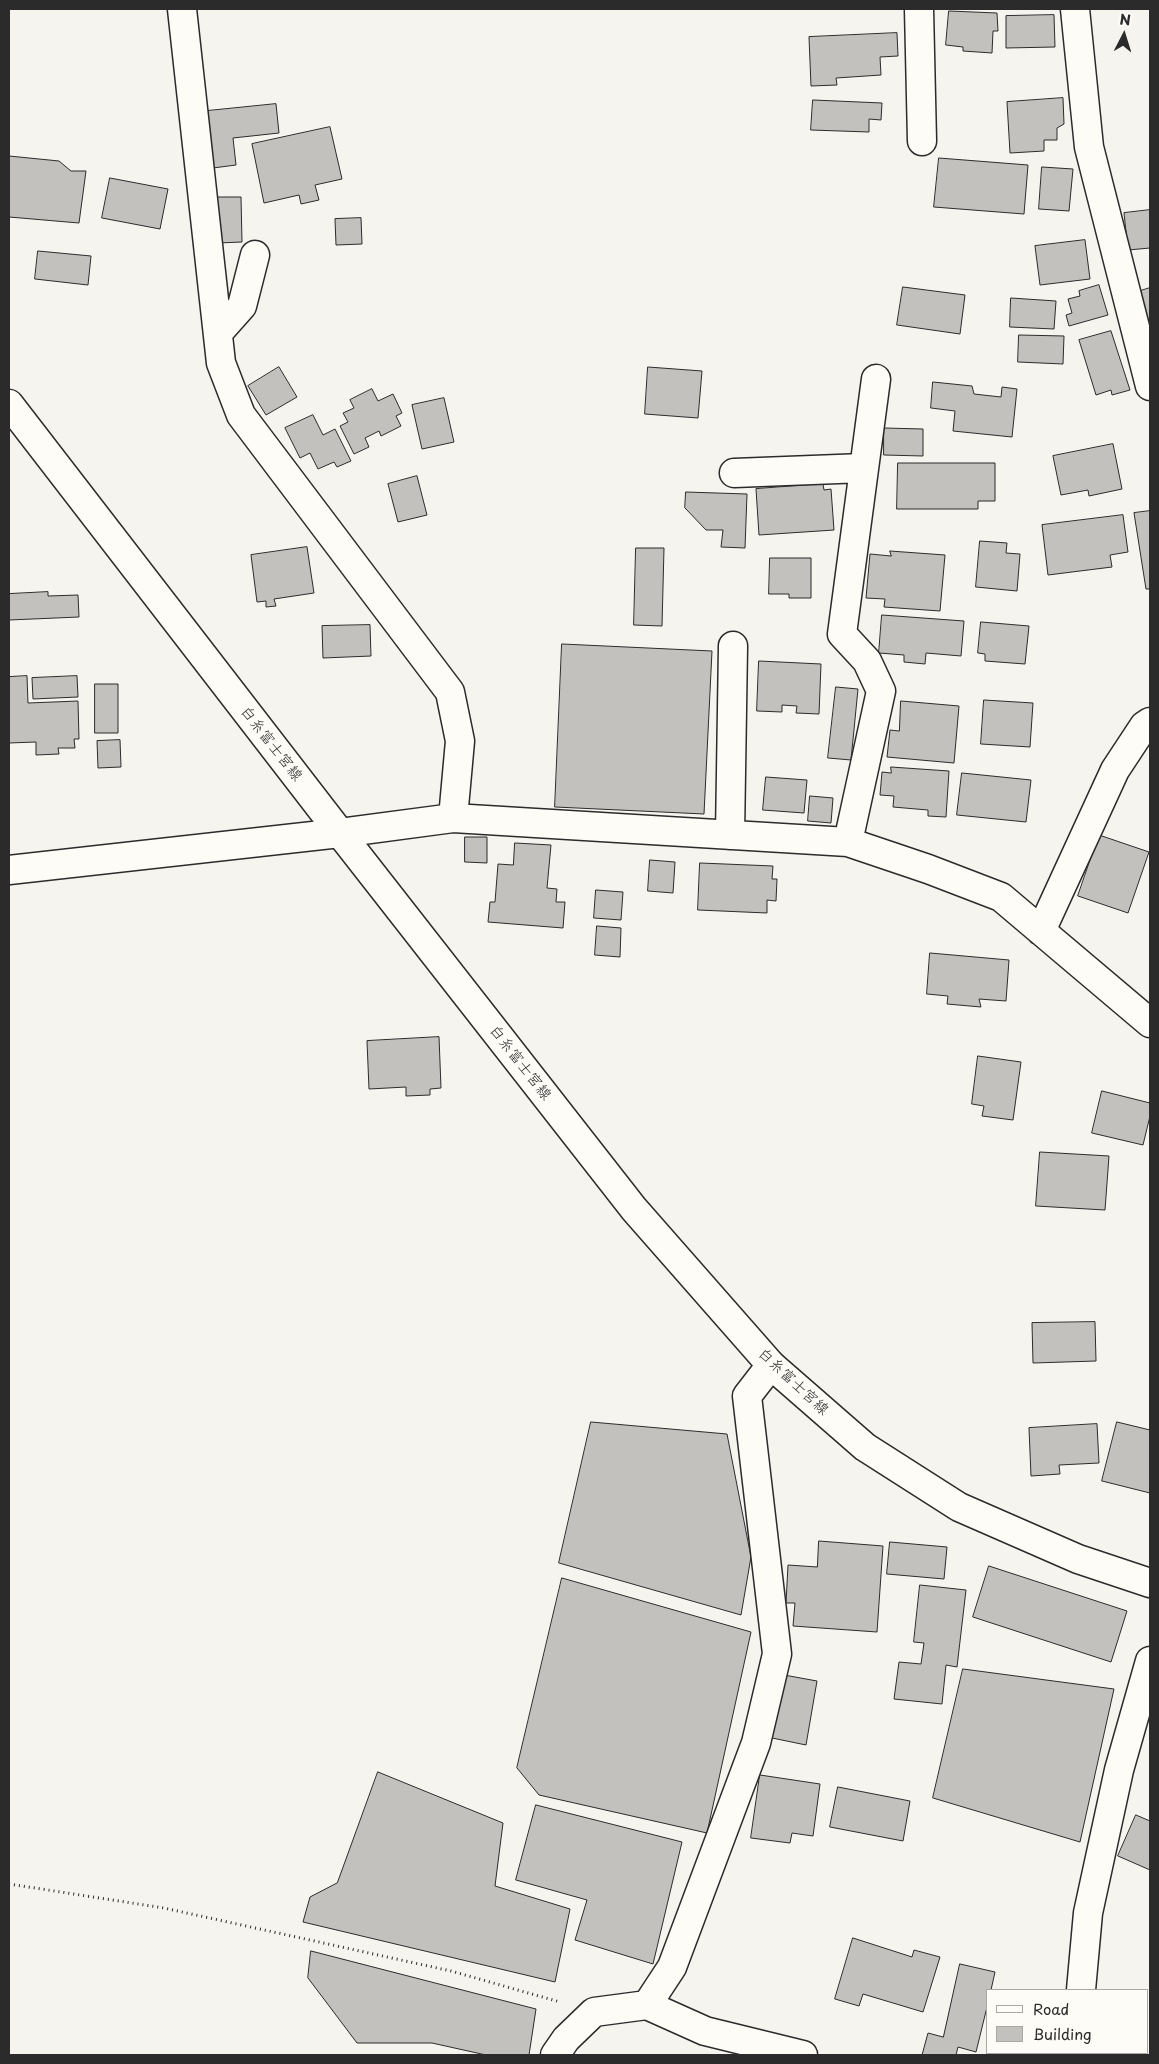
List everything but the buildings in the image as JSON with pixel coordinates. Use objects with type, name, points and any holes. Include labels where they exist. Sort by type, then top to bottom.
[{"type":"street","points":[[182,9],[221,363],[241,415],[450,692],[460,741],[453,818]]},
{"type":"street","points":[[920,9],[922,141]]},
{"type":"street","points":[[1075,9],[1089,147],[1150,386]]},
{"type":"street","points":[[218,334],[242,306],[254,254]]},
{"type":"street","points":[[848,842],[881,691],[867,662],[842,634],[876,379]]},
{"type":"street","name":"白糸富士宮線","points":[[9,404],[340,833],[634,1209],[771,1365],[865,1447],[959,1506],[1078,1559],[1150,1583]]},
{"type":"street","points":[[734,473],[864,468]]},
{"type":"street","points":[[730,835],[733,646]]},
{"type":"street","points":[[1041,931],[1115,770],[1144,726],[1150,722]]},
{"type":"street","points":[[9,870],[340,833],[453,818],[848,842],[928,869],[1001,897],[1150,1023]]},
{"type":"street","points":[[648,2005],[672,1967],[749,1762],[756,1743],[778,1654],[747,1396],[771,1365]]},
{"type":"street","points":[[1081,1989],[1088,1913],[1119,1770],[1150,1661]]},
{"type":"street","points":[[555,2055],[566,2039],[594,2012],[648,2005],[705,2031],[803,2055]]},
{"type":"path","points":[[9,1884],[184,1912],[451,1970],[594,2012]]}]
